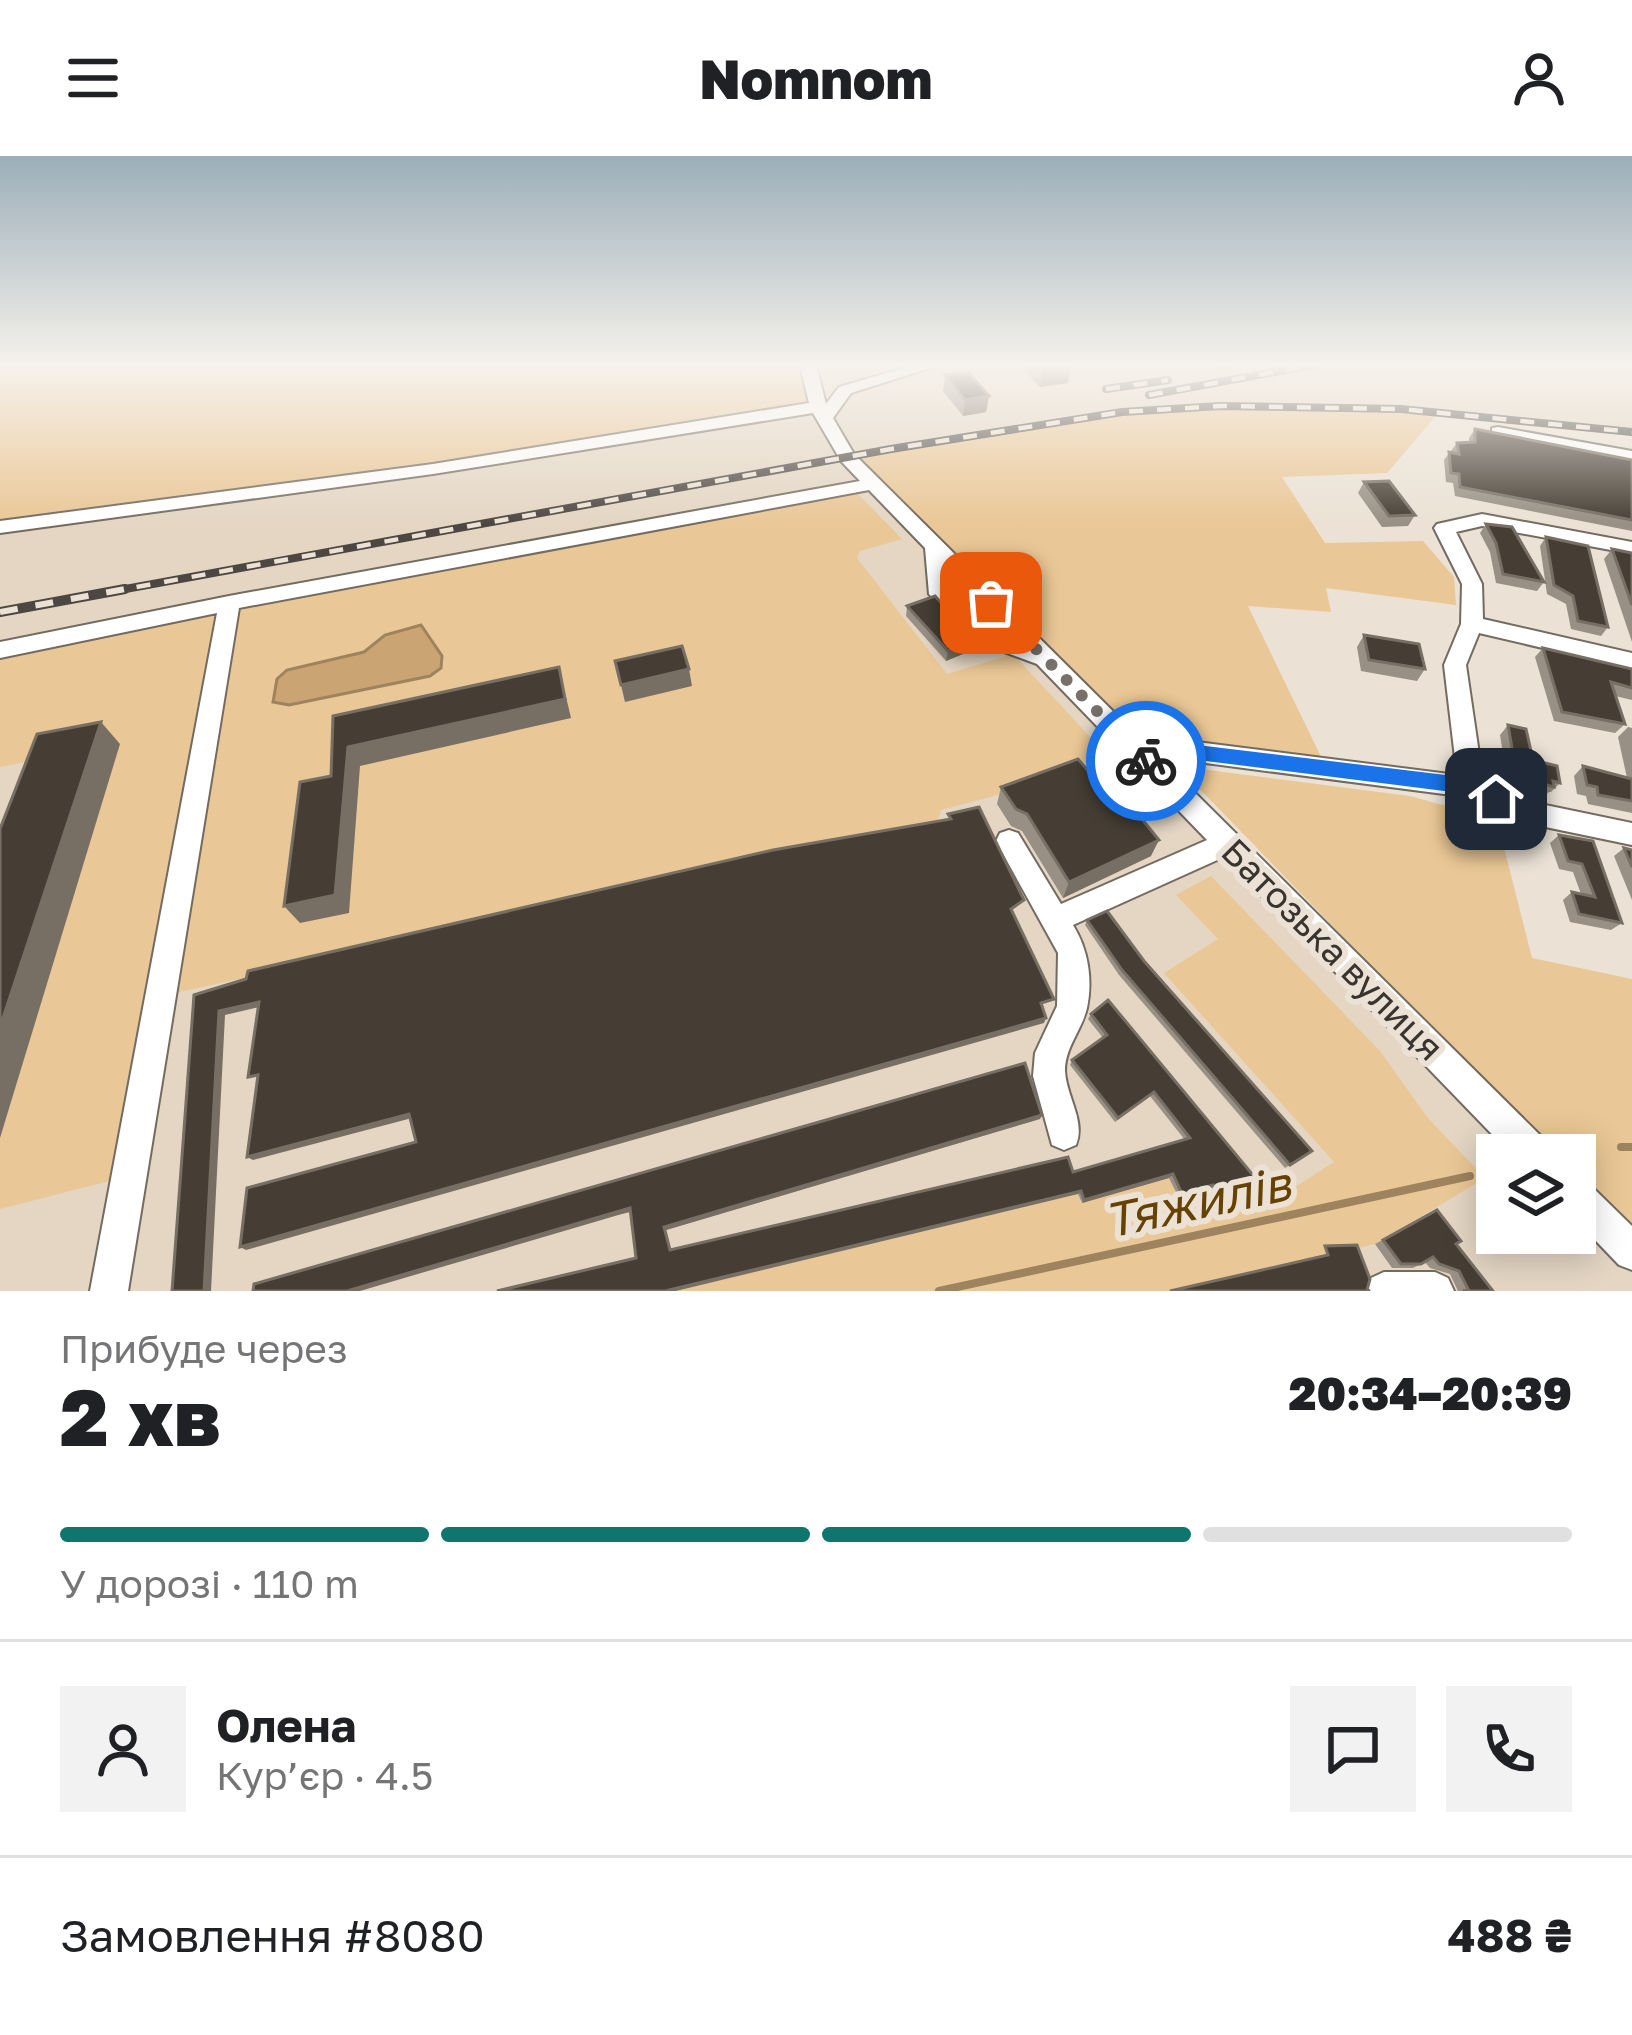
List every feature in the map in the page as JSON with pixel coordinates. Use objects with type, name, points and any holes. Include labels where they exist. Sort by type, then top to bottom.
[{"type":"street","points":[[0,527],[786,418]]},
{"type":"street","name":"Батозька вулиця","points":[[823,418],[847,457],[873,484],[1515,1134]]},
{"type":"street","points":[[1498,432],[1632,456]]},
{"type":"street","points":[[0,650],[873,484]]},
{"type":"street","points":[[1471,787],[1455,665],[1472,624],[1469,573],[1447,542],[1444,529],[1451,524],[1502,523],[1632,548]]},
{"type":"street","points":[[109,1291],[229,603]]},
{"type":"street","points":[[1472,624],[1632,661]]},
{"type":"street","points":[[1155,770],[1197,752],[1471,787],[1521,811],[1632,834]]},
{"type":"street","points":[[1009,841],[1072,951],[1072,1007],[1051,1053],[1049,1076],[1064,1132]]},
{"type":"street","points":[[1054,920],[1228,843]]},
{"type":"street","points":[[1596,1215],[1632,1252]]},
{"type":"street","points":[[1384,1291],[1435,1291]]},
{"type":"shaded area","points":[[0,418],[750,418],[433,469],[0,527]]},
{"type":"shaded area","points":[[785,418],[1080,418],[851,459],[1518,1134],[1476,1134],[1476,1254],[1596,1254],[1596,1213],[1632,1249],[1632,1291],[0,1291],[0,533],[440,475]]},
{"type":"shaded area","points":[[1086,418],[1434,418],[1387,473],[1282,477],[1325,543],[1423,541],[1454,577],[1456,605],[1326,588],[1331,612],[1248,606],[1327,769],[1197,753],[1155,769],[847,457]]},
{"type":"shaded area","points":[[1504,418],[1632,418],[1632,432]]},
{"type":"shaded area","points":[[852,488],[902,539],[860,551],[857,558],[947,674],[1013,654],[1107,755],[941,810],[936,826],[161,996],[129,1176],[0,1209],[0,1138],[119,744],[0,767],[0,650]]},
{"type":"shaded area","points":[[421,625],[442,656],[441,668],[430,676],[289,705],[273,702],[277,679],[287,670],[364,652],[385,635]]},
{"type":"shaded area","points":[[1193,768],[1410,796],[1497,820],[1532,958],[1632,979],[1632,1232],[1596,1196],[1596,1134],[1535,1134],[1184,773]]},
{"type":"shaded area","points":[[1211,876],[1380,1051],[1427,1117],[1476,1169],[1476,1183],[1375,1244],[1177,1291],[676,1291],[1078,1194],[1081,1203],[1169,1178],[1223,1206],[1252,1183],[1270,1203],[1334,1162],[1164,973],[1218,939],[1176,895]]},
{"type":"building","points":[[1475,429],[1632,460],[1632,520],[1460,487],[1459,474],[1451,473],[1449,452],[1459,454],[1457,443],[1475,442]]},
{"type":"building","points":[[1389,481],[1415,515],[1389,516],[1364,482]]},
{"type":"building","points":[[1486,524],[1512,527],[1544,582],[1503,574]]},
{"type":"building","points":[[1546,537],[1588,546],[1608,627],[1578,621],[1573,596],[1554,585]]},
{"type":"building","points":[[1612,549],[1632,553],[1632,605]]},
{"type":"building","points":[[935,596],[972,641],[948,651],[907,606]]},
{"type":"building","points":[[1364,635],[1419,644],[1425,669],[1369,660]]},
{"type":"building","points":[[682,646],[689,669],[621,685],[615,661]]},
{"type":"building","points":[[1543,648],[1632,669],[1632,688],[1611,682],[1625,724],[1562,712]]},
{"type":"building","points":[[559,667],[565,699],[348,747],[335,895],[284,906],[300,782],[331,776],[333,716]]},
{"type":"building","points":[[101,722],[0,1027],[0,829],[37,734]]},
{"type":"building","points":[[1508,725],[1526,729],[1533,760],[1557,766],[1560,783],[1553,781],[1554,787],[1517,777]]},
{"type":"building","points":[[1078,759],[1090,773],[1100,768],[1159,840],[1069,882],[1027,814],[1016,809],[1001,787]]},
{"type":"building","points":[[1583,766],[1632,779],[1632,801],[1598,795],[1597,787],[1587,785]]},
{"type":"building","points":[[979,807],[1024,900],[1011,909],[1054,999],[1041,1003],[1046,1018],[240,1247],[247,1188],[416,1142],[409,1114],[247,1157],[258,1075],[248,1077],[259,1002],[219,1011],[204,1291],[172,1291],[194,995],[246,979],[248,971],[773,850],[951,819],[948,814]]},
{"type":"building","points":[[1559,835],[1593,841],[1622,923],[1579,914],[1572,892],[1595,897],[1582,864],[1568,861]]},
{"type":"building","points":[[1107,911],[1144,961],[1312,1151],[1290,1165],[1122,970],[1087,920]]},
{"type":"building","points":[[1108,1000],[1257,1180],[1227,1203],[1213,1185],[1182,1194],[1173,1174],[1084,1200],[1081,1191],[665,1291],[497,1291],[636,1258],[630,1208],[347,1291],[253,1291],[254,1284],[1025,1063],[1042,1115],[664,1227],[670,1250],[1068,1157],[1073,1172],[1190,1138],[1154,1092],[1118,1118],[1072,1060],[1107,1035],[1091,1014]]},
{"type":"building","points":[[1437,1210],[1461,1241],[1456,1244],[1493,1291],[1463,1291],[1468,1289],[1459,1271],[1433,1257],[1421,1264],[1401,1264],[1383,1240]]},
{"type":"building","points":[[1357,1245],[1370,1291],[1170,1291],[1328,1255],[1325,1246]]},
{"type":"waterway","name":"Тяжилів","points":[[1621,1147],[1632,1147]]},
{"type":"waterway","name":"Тяжилів","points":[[939,1291],[1470,1176]]},
{"type":"railway","points":[[109,592],[1085,418]]},
{"type":"railway","points":[[1491,418],[1632,432]]},
{"type":"railway","points":[[0,612],[125,589]]},
{"type":"way so far","points":[[991,603],[1146,761]]},
{"type":"route","points":[[1146,761],[1155,770],[1197,752],[1471,787],[1496,799]]}]
